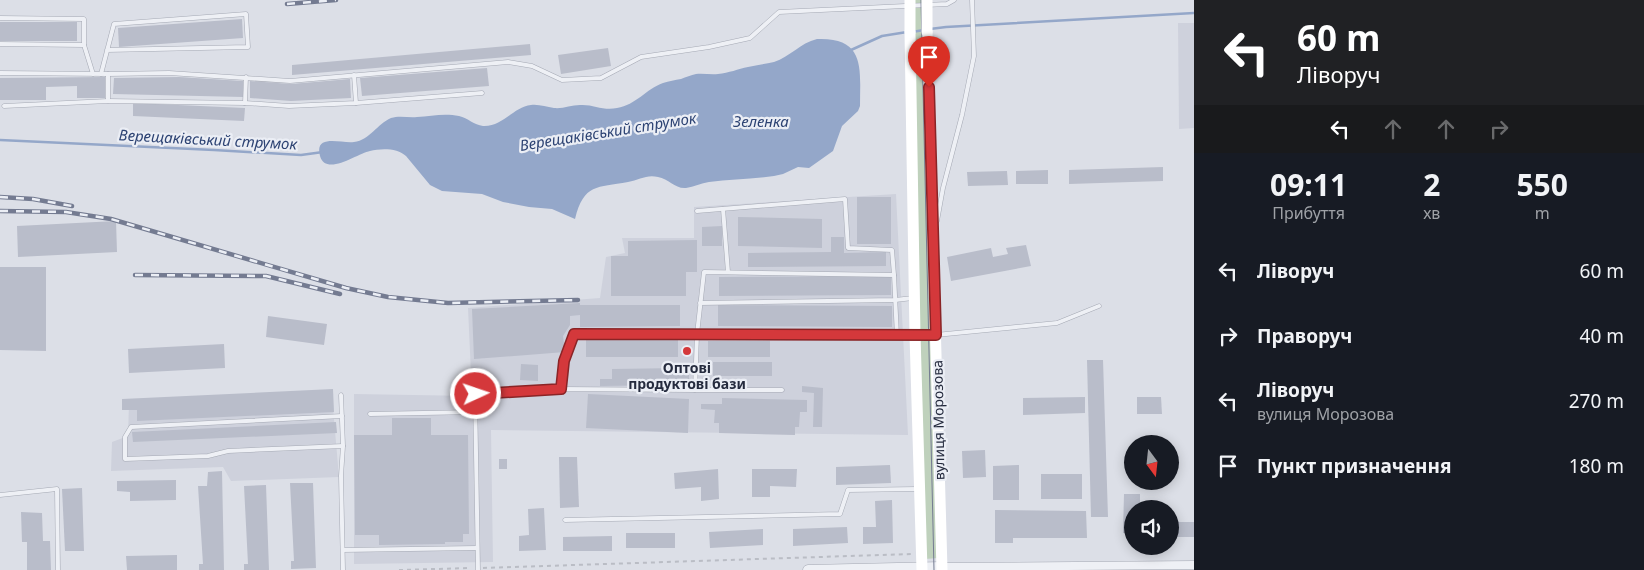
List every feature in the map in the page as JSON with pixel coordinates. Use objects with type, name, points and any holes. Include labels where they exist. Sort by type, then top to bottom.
[{"type":"main road","name":"вулиця Морозова","points":[[910,0],[915,335],[922,568]]},
{"type":"main road","name":"вулиця Морозова","points":[[927,0],[942,568]]},
{"type":"street","points":[[808,570],[1194,565]]},
{"type":"lane","points":[[0,73],[170,73],[290,81],[508,62],[532,66],[562,80],[601,78],[641,57],[709,47],[750,38],[779,12],[947,4],[954,0]]},
{"type":"lane","points":[[934,233],[974,56],[972,0]]},
{"type":"lane","points":[[101,74],[107,50],[114,24],[246,14],[248,47],[107,50]]},
{"type":"lane","points":[[0,18],[84,19],[84,46],[93,74]]},
{"type":"lane","points":[[0,44],[84,46]]},
{"type":"lane","points":[[108,74],[108,100]]},
{"type":"lane","points":[[354,75],[356,103]]},
{"type":"lane","points":[[245,103],[246,77]]},
{"type":"lane","points":[[4,106],[108,100],[245,103],[289,106],[356,103],[482,93]]},
{"type":"lane","points":[[698,211],[845,199],[848,248],[892,250],[897,336]]},
{"type":"lane","points":[[723,209],[728,272]]},
{"type":"lane","points":[[695,390],[697,334],[704,272],[894,275]]},
{"type":"lane","points":[[700,302],[895,300],[915,298]]},
{"type":"lane","points":[[561,389],[564,361],[574,334],[936,335],[1057,323],[1099,306]]},
{"type":"lane","points":[[478,569],[476,394],[561,389],[782,390]]},
{"type":"lane","points":[[341,395],[343,570]]},
{"type":"lane","points":[[370,414],[476,412]]},
{"type":"lane","points":[[342,416],[131,427],[125,437],[126,459],[208,456],[228,451],[343,446]]},
{"type":"lane","points":[[0,495],[56,489],[58,570]]},
{"type":"lane","points":[[565,520],[840,514],[848,490],[920,489]]},
{"type":"lane","points":[[342,550],[477,548]]},
{"type":"path","points":[[399,570],[770,560],[914,554]]},
{"type":"shaded area","points":[[1178,23],[1194,23],[1194,128],[1179,129]]},
{"type":"shaded area","name":"Оптові продуктові бази","points":[[896,194],[908,435],[491,430],[493,562],[354,564],[354,394],[472,396],[468,308],[600,298],[606,257],[625,253],[622,238],[694,238],[694,207]]},
{"type":"shaded area","points":[[332,396],[339,477],[231,481],[223,467],[111,471],[112,442],[128,436],[129,404]]},
{"type":"green space","points":[[914,0],[925,0],[933,331],[920,331]]},
{"type":"green space","points":[[920,337],[931,337],[938,558],[925,559]]},
{"type":"water","name":"Зеленка","points":[[817,39],[844,43],[852,50],[857,58],[859,68],[860,106],[858,111],[842,126],[833,151],[809,168],[798,167],[774,176],[709,182],[686,188],[679,187],[654,176],[600,187],[593,189],[583,199],[575,219],[552,209],[503,202],[482,194],[442,191],[430,185],[406,156],[399,151],[379,149],[335,164],[323,162],[320,156],[319,149],[321,144],[330,141],[360,141],[394,117],[454,115],[483,126],[496,123],[519,109],[531,105],[551,108],[585,105],[607,109],[617,108],[630,104],[663,83],[696,74],[722,73],[774,62]]},
{"type":"building","points":[[242,19],[243,38],[119,47],[118,28]]},
{"type":"building","points":[[0,22],[77,22],[77,41],[0,41]]},
{"type":"building","points":[[530,44],[531,55],[292,75],[292,65]]},
{"type":"building","points":[[608,48],[611,66],[561,74],[558,55]]},
{"type":"building","points":[[487,68],[489,86],[362,96],[360,78]]},
{"type":"building","points":[[105,77],[105,98],[77,98],[77,86],[46,87],[46,100],[0,100],[0,78]]},
{"type":"building","points":[[179,77],[243,81],[243,97],[113,94],[114,78]]},
{"type":"building","points":[[350,79],[351,98],[291,101],[250,98],[250,81],[291,84]]},
{"type":"building","points":[[133,103],[245,108],[244,121],[133,116]]},
{"type":"building","points":[[1163,167],[1163,181],[1069,184],[1069,170]]},
{"type":"building","points":[[1048,170],[1048,184],[1016,184],[1016,171]]},
{"type":"building","points":[[1007,171],[1008,185],[968,186],[967,172]]},
{"type":"building","points":[[857,197],[891,197],[891,244],[857,244]]},
{"type":"building","points":[[738,217],[822,219],[822,248],[738,246]]},
{"type":"building","points":[[116,221],[117,252],[18,257],[17,226]]},
{"type":"building","points":[[722,226],[722,246],[702,246],[702,227]]},
{"type":"building","points":[[831,237],[844,237],[844,253],[886,252],[886,266],[748,267],[748,253],[831,252]]},
{"type":"building","points":[[697,240],[697,272],[686,272],[686,296],[611,296],[611,256],[628,256],[628,241]]},
{"type":"building","points":[[1026,245],[1031,266],[951,281],[947,257],[991,248],[993,257],[1008,254],[1006,248]]},
{"type":"building","points":[[0,267],[46,267],[46,351],[0,350]]},
{"type":"building","points":[[891,276],[891,295],[719,296],[719,277]]},
{"type":"building","points":[[580,303],[580,305],[680,305],[680,326],[580,327],[580,315],[570,316],[570,325],[563,336],[565,352],[474,359],[472,309]]},
{"type":"building","points":[[718,305],[892,306],[892,327],[718,326]]},
{"type":"building","points":[[268,316],[327,324],[324,345],[266,337]]},
{"type":"building","points":[[586,340],[678,340],[678,357],[586,357]]},
{"type":"building","points":[[708,341],[770,341],[770,357],[708,357]]},
{"type":"building","points":[[224,344],[225,368],[129,373],[128,349]]},
{"type":"building","points":[[1087,360],[1103,360],[1108,517],[1091,517]]},
{"type":"building","points":[[713,362],[772,362],[772,376],[713,376]]},
{"type":"building","points":[[521,364],[538,365],[538,381],[520,380]]},
{"type":"building","points":[[679,368],[679,374],[689,374],[689,380],[678,380],[678,385],[600,386],[600,379],[612,379],[612,369]]},
{"type":"building","points":[[802,386],[823,388],[822,427],[813,427],[814,393],[802,392]]},
{"type":"building","points":[[333,389],[334,412],[137,421],[137,410],[122,410],[122,399]]},
{"type":"building","points":[[588,394],[689,399],[688,433],[586,428]]},
{"type":"building","points":[[1085,397],[1085,413],[1023,415],[1023,398]]},
{"type":"building","points":[[1137,397],[1161,397],[1162,414],[1137,414]]},
{"type":"building","points":[[722,398],[807,400],[807,412],[800,412],[799,427],[795,427],[795,435],[719,433],[719,423],[714,423],[715,410],[701,409],[701,404],[722,404]]},
{"type":"building","points":[[392,418],[431,418],[431,435],[468,435],[469,534],[463,534],[463,542],[379,545],[379,535],[355,535],[354,435],[392,435]]},
{"type":"building","points":[[336,422],[337,433],[133,442],[132,432]]},
{"type":"building","points":[[985,450],[986,477],[963,478],[962,451]]},
{"type":"building","points":[[559,457],[577,457],[579,507],[560,508]]},
{"type":"building","points":[[499,459],[507,459],[507,469],[499,469]]},
{"type":"building","points":[[890,465],[891,483],[836,485],[836,467]]},
{"type":"building","points":[[1019,465],[1019,500],[993,500],[993,466]]},
{"type":"building","points":[[718,469],[719,499],[701,501],[701,487],[675,489],[674,473]]},
{"type":"building","points":[[752,469],[797,469],[796,487],[770,486],[770,497],[752,497]]},
{"type":"building","points":[[222,471],[224,570],[199,570],[199,564],[203,564],[198,486],[207,486],[208,472]]},
{"type":"building","points":[[1041,474],[1082,474],[1082,499],[1041,499]]},
{"type":"building","points":[[176,480],[176,500],[130,501],[130,492],[117,491],[117,481]]},
{"type":"building","points":[[290,483],[313,483],[316,568],[291,569],[291,561],[294,561]]},
{"type":"building","points":[[266,485],[269,570],[244,570],[244,564],[248,564],[244,486]]},
{"type":"building","points":[[82,488],[84,551],[65,551],[62,489]]},
{"type":"building","points":[[1124,494],[1140,494],[1140,500],[1124,500],[1123,533]]},
{"type":"building","points":[[892,500],[893,543],[863,544],[863,527],[876,527],[875,501]]},
{"type":"building","points":[[544,508],[546,550],[519,551],[519,536],[529,535],[528,509]]},
{"type":"building","points":[[995,510],[1086,511],[1087,538],[1013,538],[1013,543],[995,543]]},
{"type":"building","points":[[21,512],[42,513],[43,541],[50,541],[51,570],[27,570],[27,542],[22,542]]},
{"type":"building","points":[[1179,522],[1194,522],[1194,537],[1179,537]]},
{"type":"building","points":[[847,527],[848,543],[793,546],[793,529]]},
{"type":"building","points":[[763,529],[763,545],[710,548],[709,532]]},
{"type":"building","points":[[626,533],[675,533],[675,548],[626,548]]},
{"type":"building","points":[[612,536],[612,551],[563,551],[563,537]]},
{"type":"building","points":[[177,555],[177,570],[127,570],[126,556]]},
{"type":"waterway","name":"Верещаківський струмок","points":[[930,29],[1194,13]]},
{"type":"waterway","name":"Верещаківський струмок","points":[[912,32],[924,30]]},
{"type":"waterway","name":"Верещаківський струмок","points":[[851,50],[882,36],[907,32]]},
{"type":"waterway","name":"Верещаківський струмок","points":[[0,140],[301,155],[323,152]]},
{"type":"tram line","points":[[921,0],[934,570]]},
{"type":"railway","points":[[287,4],[336,0]]},
{"type":"railway","points":[[0,197],[33,199],[72,206]]},
{"type":"railway","points":[[0,211],[66,212],[111,219],[346,288],[388,297],[448,303],[578,300]]},
{"type":"railway","points":[[135,275],[266,276],[340,294]]},
{"type":"place","name":"Оптові продуктові бази","points":[[687,351]]},
{"type":"route","points":[[476,394],[561,389],[564,361],[574,334],[936,335],[929,87]]}]
